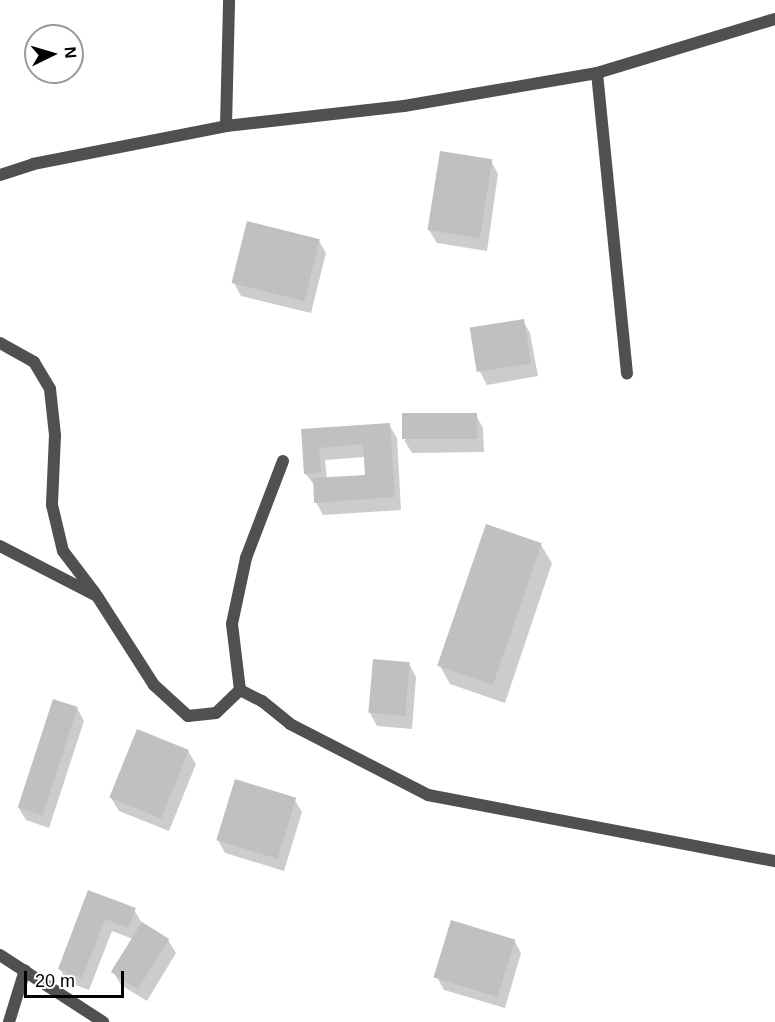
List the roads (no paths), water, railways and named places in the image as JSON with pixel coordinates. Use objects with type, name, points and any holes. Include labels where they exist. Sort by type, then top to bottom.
[{"type":"street","points":[[226,126],[229,0]]},
{"type":"street","points":[[0,175],[33,164],[226,126],[404,106],[597,73],[775,19]]},
{"type":"street","points":[[597,73],[627,374]]},
{"type":"street","points":[[0,343],[34,362],[50,389],[54,435],[52,505],[63,551],[97,596],[154,685],[188,716],[216,713],[240,690]]},
{"type":"street","points":[[240,690],[232,624],[246,558],[283,461]]},
{"type":"street","points":[[0,546],[97,596]]},
{"type":"street","points":[[240,690],[262,701],[290,724],[428,795],[775,861]]},
{"type":"street","points":[[0,955],[103,1022]]},
{"type":"street","points":[[9,1022],[25,970]]}]
